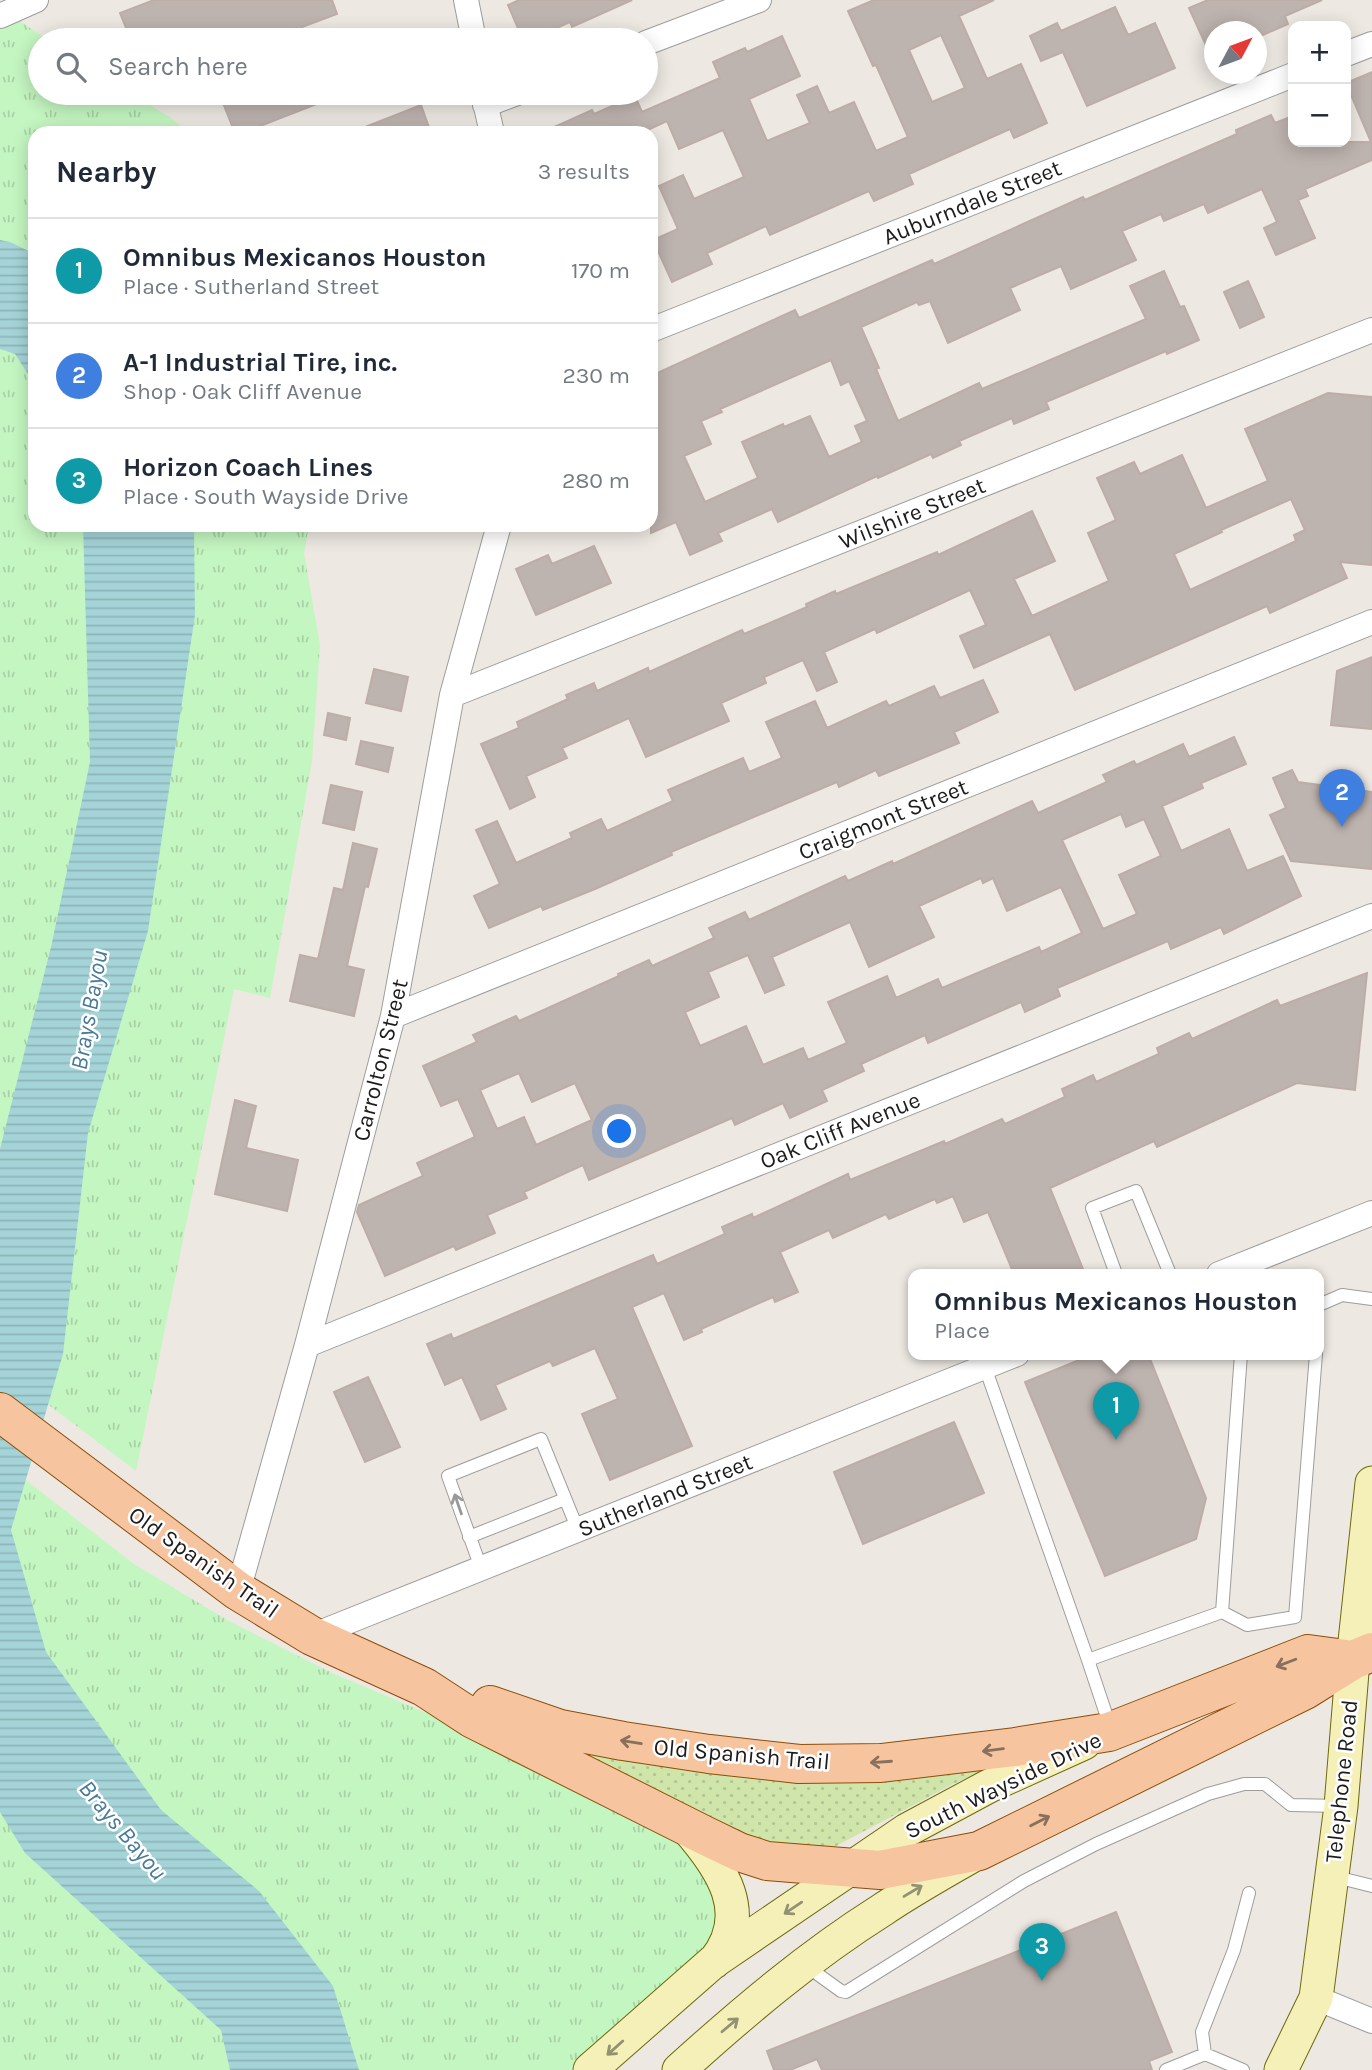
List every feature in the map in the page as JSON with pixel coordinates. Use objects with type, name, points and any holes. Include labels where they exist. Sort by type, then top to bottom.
[{"type":"main road","name":"Old Spanish Trail","points":[[0,1412],[239,1591],[312,1636],[424,1687],[473,1719],[739,1852],[767,1861],[880,1870],[979,1851]]},
{"type":"main road","name":"Telephone Road","points":[[1280,2070],[1316,1998],[1362,1656],[1372,1483]]},
{"type":"main road","name":"South Wayside Drive","points":[[590,2070],[713,1962],[907,1830],[989,1786],[1110,1731],[1308,1654],[1362,1656]]},
{"type":"main road","name":"South Wayside Drive","points":[[678,2070],[730,2024],[880,1910],[979,1851],[1305,1690],[1362,1656]]},
{"type":"main road","name":"Old Spanish Trail","points":[[424,1687],[482,1702],[560,1729],[697,1752],[799,1764],[881,1763],[1015,1747],[1110,1731]]},
{"type":"main road","points":[[685,1826],[711,1856],[727,1884],[733,1918],[724,1950],[713,1962]]},
{"type":"street","points":[[0,16],[36,0]]},
{"type":"street","points":[[466,0],[472,28]]},
{"type":"street","points":[[658,38],[759,0]]},
{"type":"street","points":[[1351,52],[1372,44]]},
{"type":"street","name":"Auburndale Street","points":[[658,327],[1288,77]]},
{"type":"street","points":[[485,105],[490,126]]},
{"type":"street","name":"Wilshire Street","points":[[452,695],[1372,330]]},
{"type":"street","name":"Carrolton Street","points":[[239,1591],[393,1016],[452,695],[497,532]]},
{"type":"street","name":"Craigmont Street","points":[[393,1016],[1372,622]]},
{"type":"street","name":"Oak Cliff Avenue","points":[[307,1345],[1372,916]]},
{"type":"street","points":[[1232,1269],[1372,1213]]},
{"type":"street","name":"Sutherland Street","points":[[312,1636],[1002,1360]]},
{"type":"street","points":[[1316,1998],[1372,2021]]},
{"type":"lane","points":[[1114,1269],[1092,1208],[1136,1191],[1168,1269]]},
{"type":"lane","points":[[1324,1304],[1342,1295],[1372,1299]]},
{"type":"lane","points":[[1222,1612],[1241,1360]]},
{"type":"lane","points":[[1088,1660],[1222,1612],[1247,1625],[1295,1618],[1315,1360]]},
{"type":"lane","points":[[985,1367],[1088,1660],[1110,1731]]},
{"type":"lane","points":[[481,1568],[448,1476],[541,1439],[578,1530]]},
{"type":"lane","points":[[470,1537],[565,1499]]},
{"type":"lane","points":[[805,1965],[845,1992],[1024,1881],[1096,1843],[1208,1794],[1244,1784],[1265,1784],[1291,1805],[1341,1806]]},
{"type":"lane","points":[[1332,1876],[1372,1886]]},
{"type":"lane","points":[[1205,2054],[1202,2032],[1234,1950],[1249,1894]]},
{"type":"lane","points":[[1166,2070],[1205,2054],[1243,2070]]},
{"type":"green space","points":[[18,20],[30,28],[28,105],[150,105],[181,126],[28,126],[28,532],[308,532],[304,553],[320,645],[312,761],[270,998],[234,989],[136,1471],[0,1368],[0,27]]},
{"type":"green space","points":[[0,1460],[134,1564],[227,1620],[332,1673],[500,1744],[689,1840],[722,1911],[706,1949],[570,2070],[0,2070]]},
{"type":"green space","points":[[591,1745],[1008,1760],[953,1784],[821,1854],[777,1849],[715,1824],[587,1756]]},
{"type":"water","points":[[0,240],[28,251],[28,374],[15,354],[0,349]]},
{"type":"water","name":"Brays Bayou","points":[[83,532],[194,532],[195,615],[148,931],[88,1133],[63,1354],[11,1530],[46,1652],[161,1810],[259,1891],[333,1986],[359,2070],[230,2070],[221,2030],[25,1853],[0,1812],[0,1149],[51,947],[90,762]]},
{"type":"building","points":[[154,0],[332,0],[337,14],[302,28],[126,28],[120,13]]},
{"type":"building","points":[[519,0],[632,0],[572,27],[570,22],[556,28],[518,28],[508,5]]},
{"type":"building","points":[[874,0],[994,0],[959,16],[987,79],[1021,64],[1047,123],[1014,138],[1010,129],[909,174],[913,184],[874,201],[869,191],[770,235],[766,226],[707,253],[712,264],[672,282],[658,251],[658,238],[678,229],[659,186],[683,175],[694,199],[744,177],[723,130],[679,149],[667,121],[656,126],[557,126],[592,110],[594,114],[614,105],[639,105],[642,112],[720,78],[713,62],[745,48],[747,52],[782,36],[800,76],[749,99],[767,141],[810,123],[797,95],[817,86],[829,113],[854,102],[876,151],[908,137],[876,65],[873,66],[848,11]],"holes":[[[941,35],[965,88],[932,102],[909,50]]]},
{"type":"building","points":[[1208,0],[1322,0],[1285,16],[1288,24],[1267,33],[1267,21],[1204,21],[1204,41],[1189,8]]},
{"type":"building","points":[[1115,7],[1128,35],[1155,23],[1175,68],[1087,106],[1063,52],[1041,61],[1030,36],[1057,23],[1061,31]]},
{"type":"building","points":[[1372,72],[1372,160],[1305,189],[1308,196],[1298,200],[1315,238],[1276,255],[1264,228],[1277,222],[1262,189],[1208,213],[1204,204],[1164,221],[1161,214],[1122,231],[1136,260],[1071,289],[1061,266],[1010,288],[1020,310],[948,343],[930,301],[919,305],[917,302],[861,327],[898,421],[979,383],[982,389],[1146,319],[1130,286],[1164,271],[1199,340],[1167,354],[1166,351],[1046,402],[1049,409],[1014,424],[1012,418],[959,441],[961,445],[933,458],[931,454],[878,478],[877,476],[778,522],[772,509],[718,533],[722,541],[690,555],[676,522],[658,530],[658,373],[795,310],[799,318],[932,260],[934,264],[1083,197],[1085,200],[1237,134],[1236,130],[1271,115],[1275,123],[1288,118],[1288,147],[1351,147],[1351,142],[1371,142],[1351,95],[1351,81]],"holes":[[[831,360],[841,385],[849,381],[867,421],[855,426],[862,442],[829,457],[810,416],[784,427],[783,424],[742,442],[758,478],[705,502],[684,456],[711,444],[701,421],[722,412],[720,409]]]},
{"type":"building","points":[[224,105],[314,105],[260,126],[232,126]]},
{"type":"building","points":[[421,105],[428,126],[368,126]]},
{"type":"building","points":[[1248,281],[1264,317],[1240,328],[1224,292]]},
{"type":"building","points":[[1328,393],[1372,397],[1372,565],[1340,562],[1347,578],[1270,613],[1267,606],[1075,690],[1050,634],[974,668],[960,636],[986,625],[970,590],[877,633],[875,629],[824,652],[837,682],[817,691],[803,660],[764,677],[766,683],[721,703],[729,721],[646,757],[629,718],[562,748],[567,758],[526,776],[535,797],[510,809],[481,744],[519,728],[517,722],[568,699],[566,695],[594,683],[597,691],[648,668],[649,672],[742,630],[744,634],[807,607],[806,604],[835,591],[836,594],[937,552],[938,555],[1032,511],[1055,561],[1014,579],[1032,616],[1109,581],[1088,533],[1116,520],[1097,478],[1134,462],[1140,474],[1182,455],[1206,508],[1268,481],[1245,429]],"holes":[[[1291,499],[1305,530],[1294,535],[1296,541],[1190,590],[1174,554]]]},
{"type":"building","points":[[594,546],[611,583],[536,615],[516,569],[548,555],[552,564]]},
{"type":"building","points":[[1372,657],[1372,729],[1331,725],[1337,671]]},
{"type":"building","points":[[374,669],[408,677],[401,711],[366,703]]},
{"type":"building","points":[[983,680],[998,712],[954,732],[959,743],[879,776],[876,770],[839,787],[837,782],[671,852],[672,855],[595,889],[543,910],[541,906],[489,928],[474,896],[500,884],[476,830],[497,821],[516,863],[572,838],[570,833],[601,819],[607,831],[673,801],[668,790],[743,758],[749,772],[782,758],[766,722],[815,701],[827,728],[886,701],[889,706],[934,686],[940,698]]},
{"type":"building","points":[[328,713],[350,718],[346,740],[324,735]]},
{"type":"building","points":[[1234,737],[1246,764],[1201,783],[1203,788],[1162,806],[1181,851],[1229,829],[1247,871],[1283,856],[1301,896],[1224,934],[1221,927],[1171,949],[1168,941],[1057,988],[1060,996],[1025,1012],[1021,1002],[928,1043],[925,1035],[861,1064],[864,1071],[822,1090],[827,1101],[790,1118],[783,1103],[735,1125],[732,1118],[589,1180],[583,1165],[524,1192],[527,1198],[487,1215],[495,1233],[456,1250],[454,1246],[385,1276],[357,1212],[359,1205],[423,1176],[417,1163],[475,1137],[458,1099],[441,1106],[423,1066],[477,1042],[473,1035],[516,1016],[519,1021],[649,960],[652,966],[714,938],[709,928],[745,912],[749,920],[845,876],[848,881],[892,861],[893,864],[1032,801],[1038,813],[1107,782],[1103,775],[1134,761],[1136,765],[1183,744],[1189,757]],"holes":[[[1121,814],[1126,827],[1144,819],[1161,856],[1119,875],[1137,914],[1103,929],[1062,840]],[[981,878],[983,883],[993,878],[1007,911],[1061,887],[1082,933],[1041,952],[1039,947],[942,988],[938,979],[896,998],[887,976],[828,1002],[847,1043],[808,1060],[803,1048],[763,1065],[746,1026],[700,1046],[685,1012],[719,997],[708,972],[748,955],[765,993],[784,985],[772,957],[850,922],[869,967],[934,937],[919,906]],[[519,1073],[532,1102],[575,1083],[592,1120],[536,1145],[524,1117],[497,1129],[480,1090]]]},
{"type":"building","points":[[361,741],[393,748],[388,772],[356,764]]},
{"type":"building","points":[[1292,770],[1298,782],[1372,792],[1372,869],[1291,861],[1270,815],[1286,808],[1273,778]]},
{"type":"building","points":[[331,785],[362,792],[354,830],[323,823]]},
{"type":"building","points":[[353,843],[377,849],[368,887],[365,886],[347,966],[364,970],[354,1016],[290,1001],[300,955],[318,959],[334,888],[343,890]]},
{"type":"building","points":[[1367,973],[1355,1090],[1297,1083],[1157,1147],[1154,1141],[1050,1188],[1083,1269],[1012,1269],[988,1212],[964,1222],[953,1196],[937,1203],[935,1199],[889,1219],[886,1214],[833,1238],[829,1230],[780,1252],[798,1292],[775,1302],[773,1297],[701,1329],[702,1332],[684,1340],[664,1293],[632,1307],[692,1446],[610,1480],[582,1414],[618,1399],[595,1348],[553,1366],[550,1361],[495,1385],[506,1409],[481,1420],[462,1377],[445,1385],[427,1344],[451,1334],[453,1339],[653,1255],[657,1264],[725,1234],[722,1227],[752,1214],[753,1218],[848,1174],[850,1180],[1002,1119],[1005,1124],[1065,1097],[1062,1089],[1093,1075],[1096,1082],[1159,1054],[1157,1048],[1189,1033],[1192,1039],[1277,1000],[1280,1006]]},
{"type":"building","points":[[235,1100],[256,1106],[246,1148],[298,1160],[287,1211],[215,1194]]},
{"type":"building","points":[[1079,1360],[1150,1360],[1206,1498],[1196,1539],[1105,1576],[1025,1382]]},
{"type":"building","points":[[368,1377],[400,1447],[365,1462],[334,1392]]},
{"type":"building","points":[[954,1422],[984,1493],[863,1544],[834,1472]]},
{"type":"building","points":[[1116,1912],[1172,2052],[1149,2061],[1152,2070],[822,2070],[817,2059],[790,2070],[774,2070],[767,2051]]},
{"type":"place","name":"A-1 Industrial Tire, inc.","points":[[1342,827]]},
{"type":"place","name":"Omnibus Mexicanos Houston","points":[[1116,1440]]},
{"type":"place","name":"Horizon Coach Lines","points":[[1042,1981]]}]
